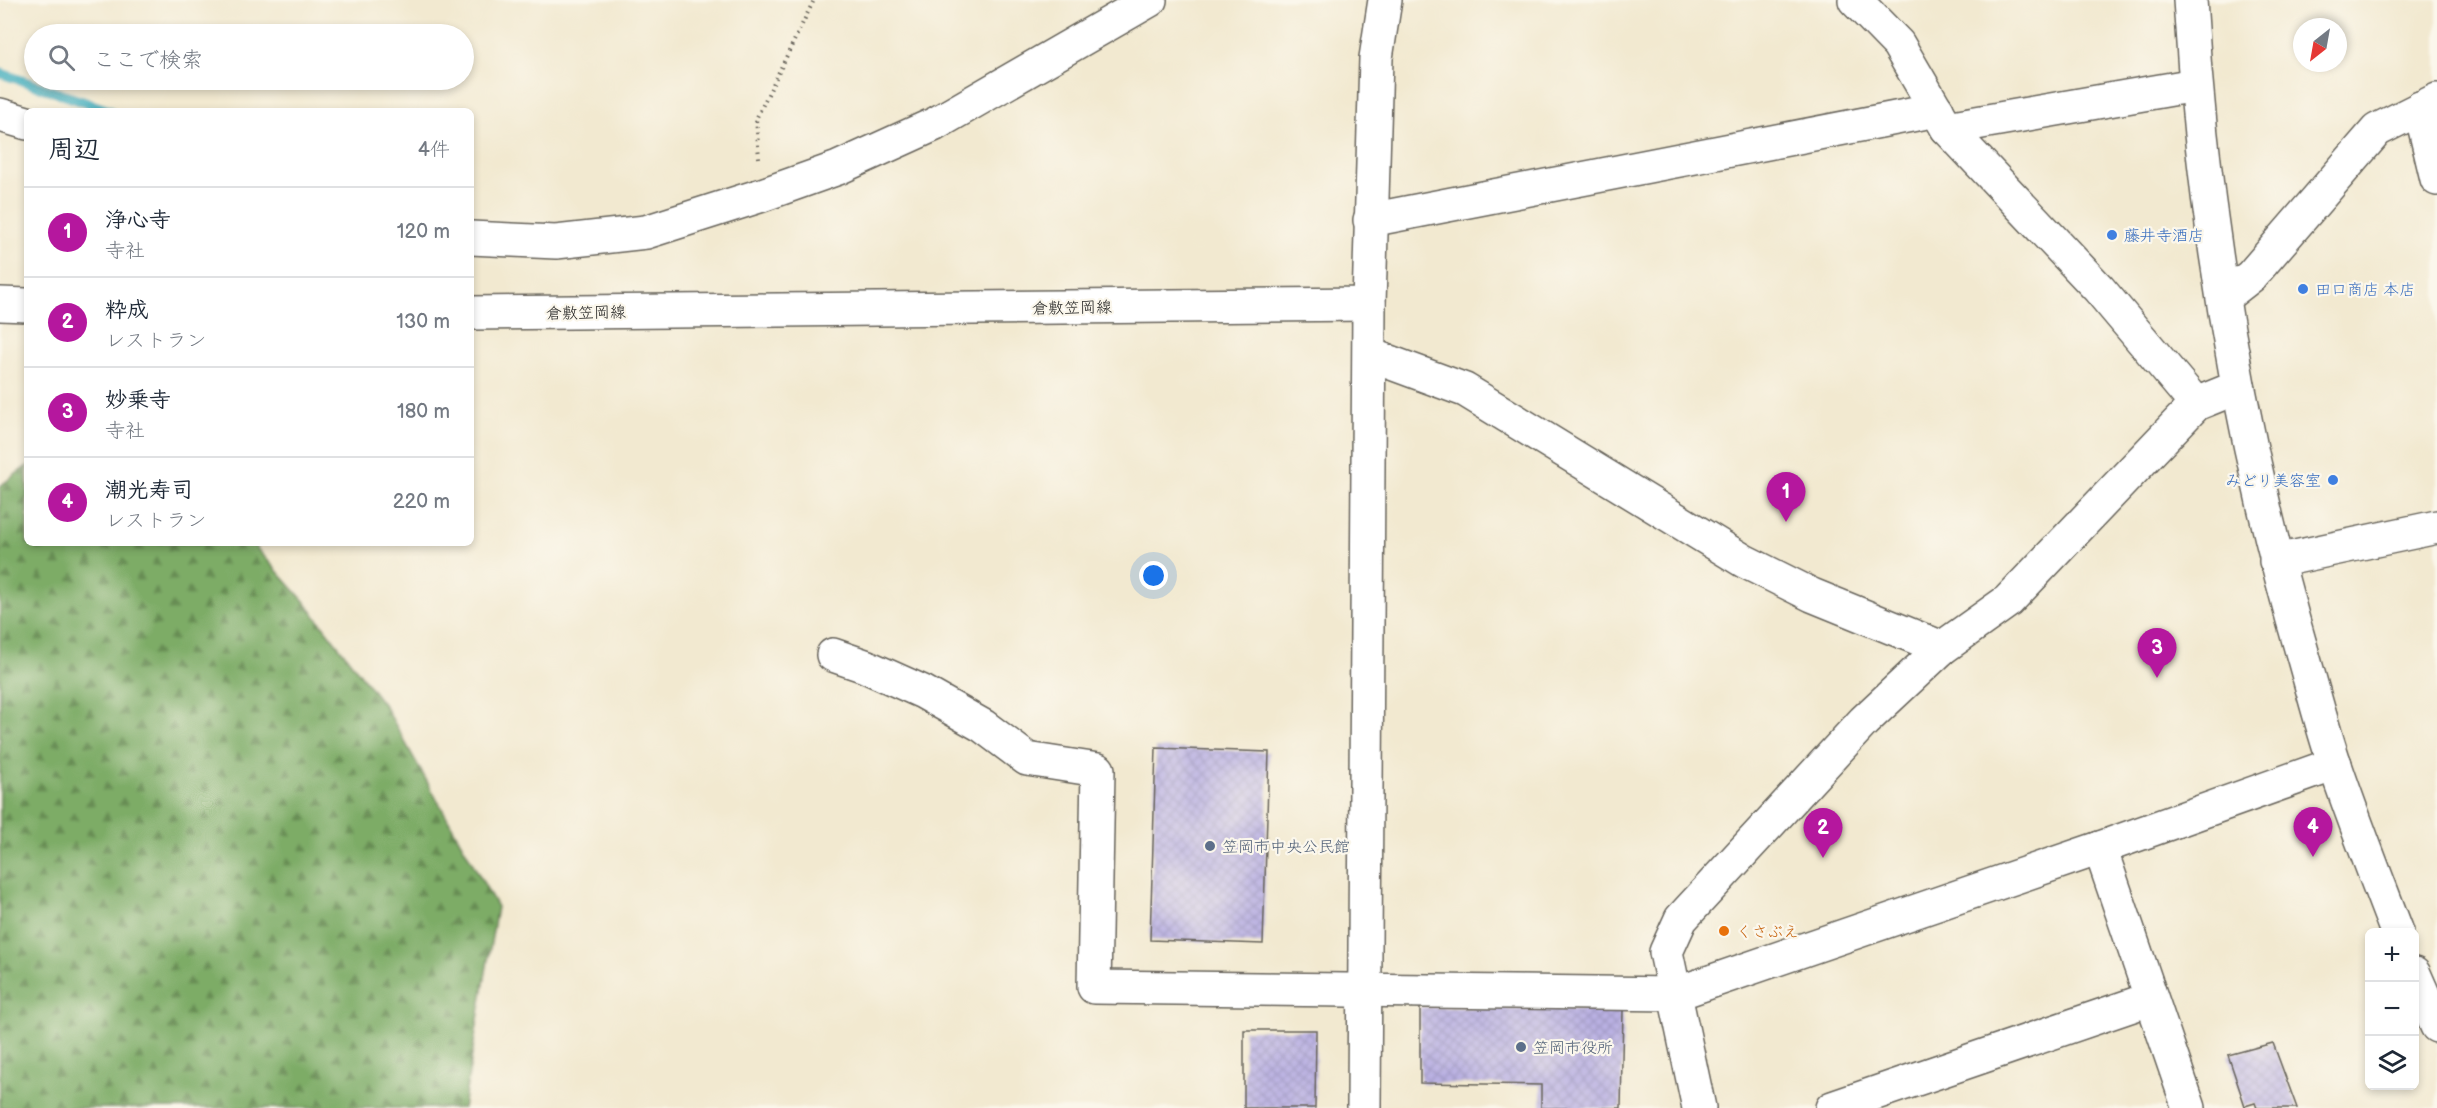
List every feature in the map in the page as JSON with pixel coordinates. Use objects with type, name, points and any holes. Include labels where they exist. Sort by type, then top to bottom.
[{"type":"street","points":[[474,238],[556,242],[646,232],[762,195],[838,168],[935,124],[1150,0]]},
{"type":"street","points":[[1364,1108],[1370,220],[1376,58],[1385,0]]},
{"type":"street","points":[[1855,0],[1898,44],[1942,119],[2099,289],[2196,404]]},
{"type":"street","points":[[2190,0],[2195,85],[2224,297],[2238,387],[2276,561],[2335,764],[2395,928]]},
{"type":"street","points":[[1370,220],[1942,119],[2195,85]]},
{"type":"street","points":[[2224,297],[2251,276],[2377,130],[2428,104],[2437,179]]},
{"type":"street","points":[[0,115],[24,122]]},
{"type":"street","points":[[0,304],[24,305]]},
{"type":"street","name":"倉敷笠岡線","points":[[474,313],[1369,304]]},
{"type":"street","points":[[1370,355],[1465,390],[1744,561],[1812,595],[1942,648]]},
{"type":"street","points":[[1699,1108],[1666,952],[1681,919],[1864,721],[1942,648],[2008,601],[2196,404],[2238,387]]},
{"type":"street","points":[[2276,561],[2437,527]]},
{"type":"street","points":[[833,655],[865,666],[923,692],[983,726],[1027,759],[1098,770],[1094,987],[1675,994],[2100,848],[2335,764]]},
{"type":"street","points":[[2100,848],[2189,1108]]},
{"type":"street","points":[[2418,982],[2437,1026]]},
{"type":"street","points":[[1832,1108],[2150,999]]},
{"type":"path","points":[[762,195],[756,119],[814,0]]},
{"type":"green space","points":[[24,468],[24,546],[255,546],[304,601],[386,708],[497,907],[463,1108],[0,1108],[0,486]]},
{"type":"building","name":"笠岡市中央公民館","points":[[1156,748],[1269,752],[1263,944],[1150,940]]},
{"type":"building","name":"笠岡市役所","points":[[1420,1007],[1623,1010],[1621,1108],[1541,1108],[1541,1085],[1420,1083]]},
{"type":"building","points":[[1244,1030],[1316,1030],[1315,1108],[1244,1108]]},
{"type":"building","points":[[2273,1043],[2297,1108],[2257,1108],[2255,1103],[2245,1106],[2228,1055]]},
{"type":"waterway","points":[[0,73],[24,81]]},
{"type":"waterway","points":[[49,90],[101,108]]},
{"type":"place","name":"藤井寺酒店","points":[[2112,235]]},
{"type":"place","name":"田口商店 本店","points":[[2303,289]]},
{"type":"place","name":"みどり美容室","points":[[2333,480]]},
{"type":"place","name":"浄心寺","points":[[1786,522]]},
{"type":"place","name":"妙乗寺","points":[[2157,678]]},
{"type":"place","name":"笠岡市中央公民館","points":[[1210,846]]},
{"type":"place","name":"潮光寿司","points":[[2313,857]]},
{"type":"place","name":"粋成","points":[[1823,858]]},
{"type":"place","name":"くさぶえ","points":[[1724,931]]},
{"type":"place","name":"笠岡市役所","points":[[1521,1047]]}]
